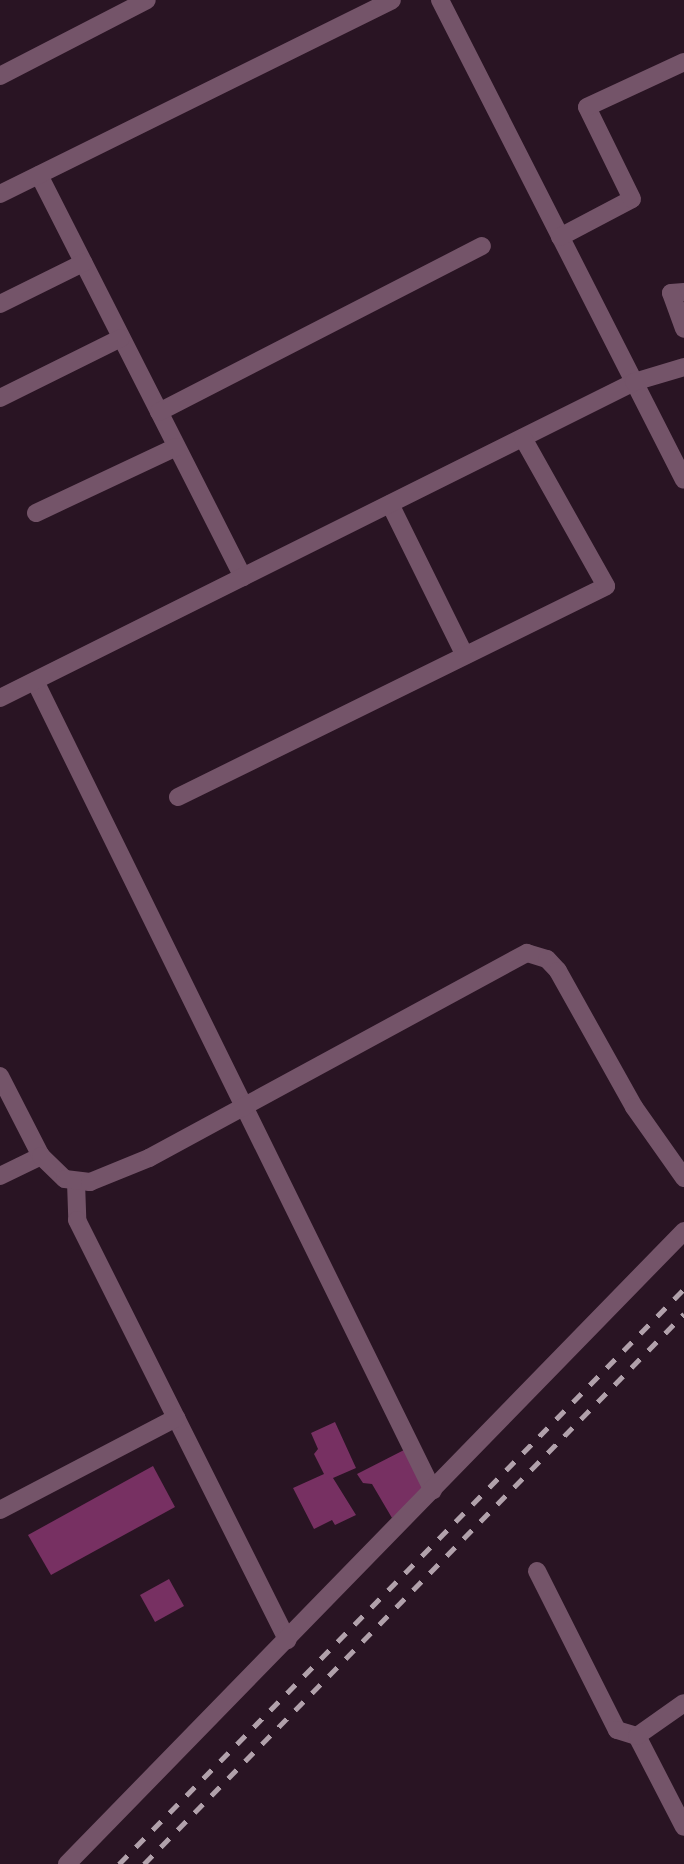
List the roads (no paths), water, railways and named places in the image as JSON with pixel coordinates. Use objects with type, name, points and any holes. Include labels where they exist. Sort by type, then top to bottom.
[{"type":"street","points":[[0,76],[147,0]]},
{"type":"street","points":[[0,194],[392,0]]},
{"type":"street","points":[[440,0],[684,480]]},
{"type":"street","points":[[561,237],[632,200],[587,107],[684,62]]},
{"type":"street","points":[[39,175],[243,578]]},
{"type":"street","points":[[159,412],[482,246]]},
{"type":"street","points":[[0,304],[83,263]]},
{"type":"street","points":[[684,292],[671,293],[684,329]]},
{"type":"street","points":[[0,398],[121,338]]},
{"type":"street","points":[[0,698],[634,382],[684,367]]},
{"type":"street","points":[[178,797],[606,586],[523,438]]},
{"type":"street","points":[[36,513],[176,447]]},
{"type":"street","points":[[390,504],[465,656]]},
{"type":"street","points":[[35,681],[433,1491]]},
{"type":"street","points":[[0,1076],[41,1156],[65,1178],[76,1182],[90,1182],[120,1172],[520,956],[527,953],[536,954],[547,959],[558,971],[634,1107],[684,1178]]},
{"type":"street","points":[[0,1176],[41,1156]]},
{"type":"street","points":[[76,1182],[77,1220],[287,1640]]},
{"type":"street","points":[[67,1864],[684,1231]]},
{"type":"street","points":[[0,1510],[176,1418]]},
{"type":"street","points":[[537,1571],[617,1730],[637,1736],[684,1827]]},
{"type":"street","points":[[637,1736],[684,1703]]},
{"type":"railway","points":[[119,1864],[684,1289]]},
{"type":"railway","points":[[144,1864],[684,1314]]}]
